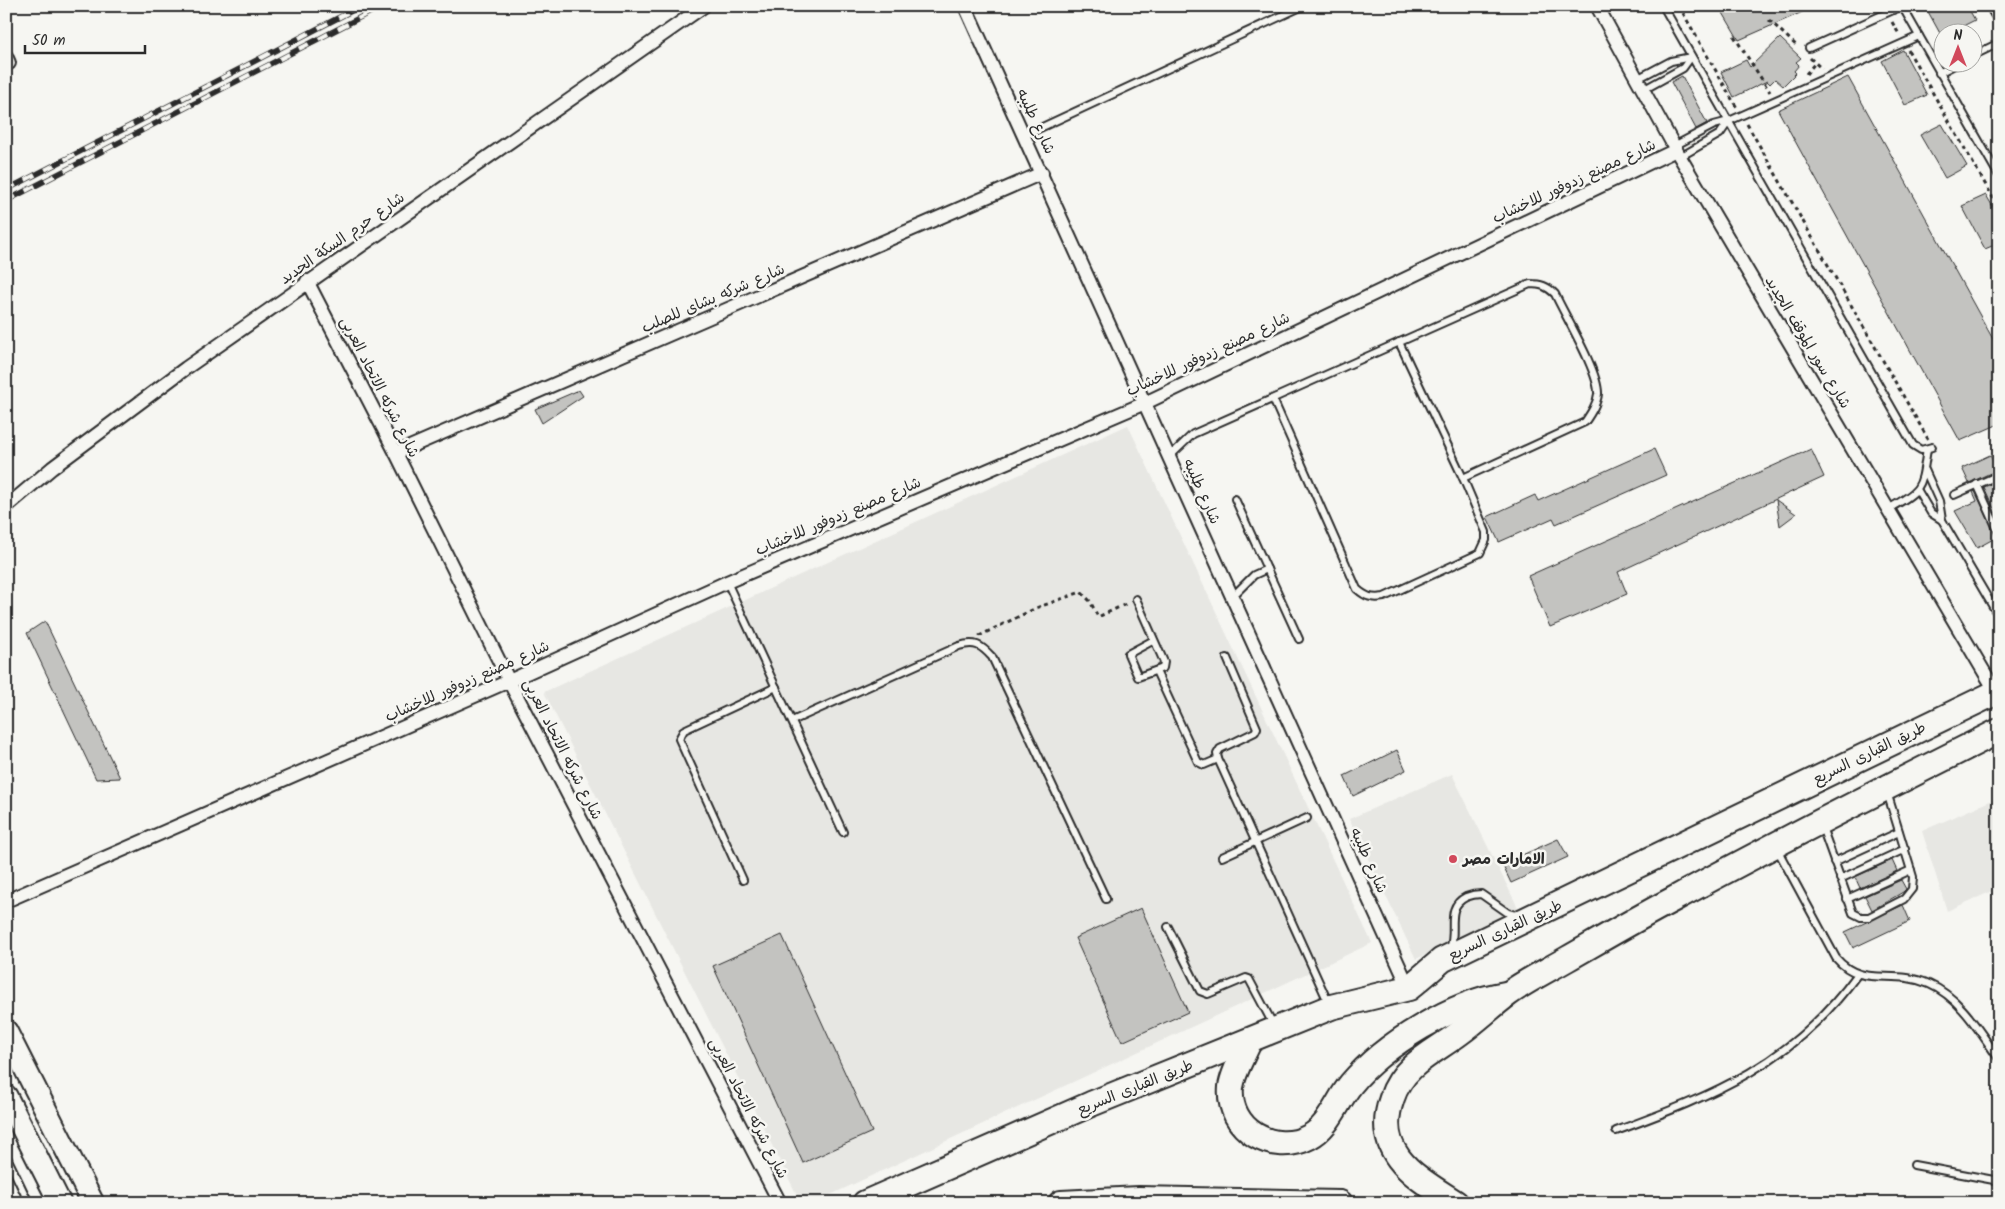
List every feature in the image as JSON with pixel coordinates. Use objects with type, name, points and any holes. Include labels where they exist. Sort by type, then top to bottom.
[{"type":"highway","name":"طريق القبارى السريع","points":[[865,1203],[1091,1104],[1249,1042],[1275,1029],[1331,1007],[1409,988],[1442,960],[1998,691]]},
{"type":"highway","points":[[1456,1203],[1413,1175],[1397,1158],[1388,1137],[1388,1113],[1391,1099],[1403,1075],[1412,1065],[1462,1032],[1509,993],[1648,913],[1774,844],[1999,731]]},
{"type":"highway","points":[[1249,1042],[1231,1088],[1232,1104],[1238,1119],[1249,1132],[1263,1140],[1280,1144],[1296,1143],[1311,1136],[1324,1126],[1352,1082],[1378,1058],[1444,1014],[1464,1004],[1509,993]]},
{"type":"highway","points":[[1061,1203],[1139,1199],[1340,1203]]},
{"type":"main road","points":[[6,1031],[93,1203]]},
{"type":"main road","points":[[6,1096],[60,1203]]},
{"type":"street","name":"شارع حرم السكة الحديد","points":[[6,507],[52,468],[186,368],[704,6]]},
{"type":"street","name":"شارع طليبه","points":[[966,6],[1409,988]]},
{"type":"street","name":"شارع سور الموقف الجديد","points":[[1596,6],[1677,151],[1888,509],[1998,691]]},
{"type":"street","name":"شارع مصنع زدوفور للاخشاب","points":[[6,900],[509,681],[726,582],[1145,403],[1677,151]]},
{"type":"street","name":"شارع شركه بشاى للصلب","points":[[396,453],[1042,173]]},
{"type":"street","name":"شارع شركه الاتحاد العربى","points":[[308,281],[509,681],[780,1203]]},
{"type":"lane","points":[[1025,135],[1303,6]]},
{"type":"lane","points":[[1663,6],[1913,445],[1921,450],[1930,448],[1918,491],[1888,509]]},
{"type":"lane","points":[[1810,48],[1902,6],[1939,74],[1999,176]]},
{"type":"lane","points":[[1989,6],[1999,23]]},
{"type":"lane","points":[[1677,151],[1714,125],[1729,122],[1918,36]]},
{"type":"lane","points":[[1982,51],[1999,43]]},
{"type":"lane","points":[[1640,85],[1678,72],[1691,56]]},
{"type":"lane","points":[[1640,85],[1671,61],[1691,56]]},
{"type":"lane","points":[[1939,74],[1942,72]]},
{"type":"lane","points":[[1677,151],[1720,134],[1729,122]]},
{"type":"lane","points":[[1169,457],[1193,434],[1530,284],[1539,284],[1555,294],[1596,378],[1598,394],[1594,409],[1585,422],[1463,478]]},
{"type":"lane","points":[[1273,399],[1357,589],[1365,595],[1374,598],[1384,597],[1480,554],[1484,547],[1486,532],[1463,478],[1399,342]]},
{"type":"lane","points":[[1924,469],[1939,501],[1942,520],[1999,617]]},
{"type":"lane","points":[[1954,495],[1999,475]]},
{"type":"lane","points":[[1977,484],[1999,533]]},
{"type":"lane","points":[[1918,491],[1931,513],[1942,520]]},
{"type":"lane","points":[[1235,499],[1299,639]]},
{"type":"lane","points":[[1232,597],[1254,575],[1267,569]]},
{"type":"lane","points":[[726,582],[843,832]]},
{"type":"lane","points":[[1136,599],[1164,662],[1163,668],[1138,677],[1128,658],[1130,652],[1154,640]]},
{"type":"lane","points":[[792,721],[971,643],[980,645],[992,656],[1106,899]]},
{"type":"lane","points":[[1227,658],[1257,728],[1255,732],[1220,750],[1218,759],[1331,1007]]},
{"type":"lane","points":[[1156,671],[1198,762],[1204,765],[1218,759]]},
{"type":"lane","points":[[743,880],[679,739],[684,730],[776,688]]},
{"type":"lane","points":[[1820,821],[1851,910],[1857,916],[1869,917],[1909,895],[1914,883],[1885,787]]},
{"type":"lane","points":[[1222,857],[1307,818]]},
{"type":"lane","points":[[1834,862],[1899,832]]},
{"type":"lane","points":[[1774,844],[1842,966],[1857,975],[1906,977],[1924,982],[1942,991],[1961,1007],[1999,1059]]},
{"type":"lane","points":[[1840,879],[1905,849]]},
{"type":"lane","points":[[1848,899],[1911,870]]},
{"type":"lane","points":[[1442,960],[1453,942],[1454,906],[1457,902],[1471,895],[1486,896],[1508,913],[1533,917]]},
{"type":"lane","points":[[1168,927],[1200,990],[1208,994],[1246,978],[1275,1029]]},
{"type":"lane","points":[[1616,1131],[1720,1090],[1771,1060],[1817,1022],[1838,1001],[1857,975]]},
{"type":"lane","points":[[6,1155],[29,1203]]},
{"type":"lane","points":[[1914,1165],[1999,1180]]},
{"type":"path","points":[[1679,6],[1930,448]]},
{"type":"path","points":[[1887,13],[1999,208]]},
{"type":"path","points":[[1734,36],[1776,100]]},
{"type":"path","points":[[971,643],[982,633],[1001,624],[1081,592],[1090,601],[1095,615],[1100,617],[1136,599]]},
{"type":"shaded area","points":[[1128,425],[1372,943],[813,1203],[801,1203],[544,692]]},
{"type":"shaded area","points":[[1452,774],[1520,912],[1416,959],[1349,819]]},
{"type":"shaded area","points":[[1999,797],[1999,888],[1947,911],[1922,831]]},
{"type":"building","points":[[1719,6],[1816,6],[1739,40]]},
{"type":"building","points":[[1925,6],[1967,6],[1975,20],[1971,22],[1934,22]]},
{"type":"building","points":[[1780,38],[1801,58],[1796,62],[1799,65],[1794,71],[1796,73],[1783,86],[1775,79],[1770,84],[1767,81],[1734,97],[1721,72],[1746,60],[1750,67]]},
{"type":"building","points":[[1903,50],[1927,95],[1905,105],[1882,61]]},
{"type":"building","points":[[1682,76],[1707,123],[1696,129],[1671,82]]},
{"type":"building","points":[[1848,77],[1999,350],[1999,424],[1960,441],[1778,110]]},
{"type":"building","points":[[1942,124],[1967,166],[1945,178],[1920,135]]},
{"type":"building","points":[[1986,195],[1999,217],[1999,243],[1985,249],[1962,206]]},
{"type":"building","points":[[579,390],[583,396],[542,423],[535,409]]},
{"type":"building","points":[[1654,449],[1666,475],[1556,524],[1553,518],[1499,542],[1487,517],[1535,495],[1538,501]]},
{"type":"building","points":[[1811,449],[1824,477],[1618,572],[1627,594],[1550,627],[1528,576]]},
{"type":"building","points":[[1990,455],[1997,470],[1969,483],[1962,468]]},
{"type":"building","points":[[1999,481],[1999,520],[1984,487]]},
{"type":"building","points":[[1975,491],[1997,537],[1977,548],[1955,511],[1977,501],[1973,492]]},
{"type":"building","points":[[1776,500],[1796,514],[1780,526]]},
{"type":"building","points":[[45,621],[120,778],[96,779],[27,633]]},
{"type":"building","points":[[1397,750],[1406,770],[1353,796],[1344,776]]},
{"type":"building","points":[[1558,839],[1568,857],[1511,883],[1502,864]]},
{"type":"building","points":[[1892,860],[1897,871],[1860,888],[1855,877]]},
{"type":"building","points":[[1901,880],[1906,889],[1872,910],[1865,896]]},
{"type":"building","points":[[1903,905],[1910,921],[1853,948],[1845,932]]},
{"type":"building","points":[[1141,908],[1188,1012],[1122,1042],[1075,938]]},
{"type":"building","points":[[782,935],[872,1132],[803,1163],[713,966]]},
{"type":"railway","points":[[6,190],[361,6]]},
{"type":"railway","points":[[6,201],[382,6]]},
{"type":"place","name":"الامارات مصر","points":[[1453,859]]}]
